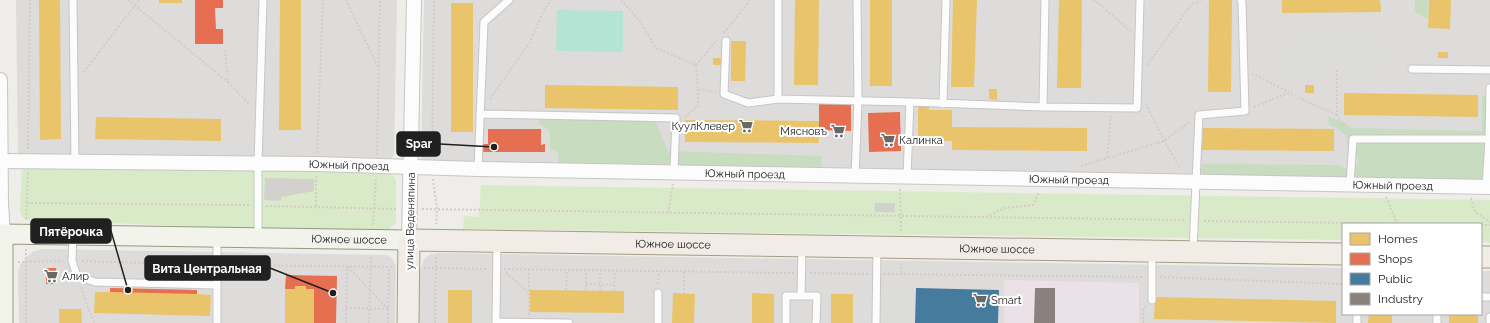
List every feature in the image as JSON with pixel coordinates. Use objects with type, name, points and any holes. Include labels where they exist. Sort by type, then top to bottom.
[{"type":"main road","name":"Южное шоссе","points":[[409,240],[1342,254]]},
{"type":"main road","name":"улица Веденяпина","points":[[408,323],[409,240]]},
{"type":"street","name":"улица Веденяпина","points":[[409,240],[414,0]]},
{"type":"street","points":[[0,80],[0,204],[3,234],[1,282],[3,323]]},
{"type":"street","name":"Южный проезд","points":[[0,167],[28,161],[410,165],[478,169],[1488,187]]},
{"type":"street","name":"Южное шоссе","points":[[3,234],[409,240]]},
{"type":"lane","points":[[73,0],[75,162]]},
{"type":"lane","points":[[258,238],[257,206],[263,0]]},
{"type":"lane","points":[[478,169],[484,22],[509,0]]},
{"type":"lane","points":[[778,0],[778,100]]},
{"type":"lane","points":[[855,176],[858,101],[857,0]]},
{"type":"lane","points":[[943,104],[946,0]]},
{"type":"lane","points":[[1043,107],[1046,0]]},
{"type":"lane","points":[[726,41],[724,94],[748,103],[778,100],[858,101],[1043,107],[1137,108],[1140,0]]},
{"type":"lane","points":[[1192,252],[1194,221],[1192,182],[1199,115],[1245,111],[1241,0]]},
{"type":"lane","points":[[1412,69],[1490,70]]},
{"type":"lane","points":[[1488,187],[1490,88]]},
{"type":"lane","points":[[903,176],[910,102]]},
{"type":"lane","points":[[480,114],[676,118],[674,172]]},
{"type":"lane","points":[[1350,184],[1353,139],[1489,138]]},
{"type":"lane","points":[[73,234],[72,261],[77,276],[95,282],[217,285]]},
{"type":"lane","points":[[217,237],[217,323]]},
{"type":"lane","points":[[497,241],[497,322],[568,323]]},
{"type":"lane","points":[[801,296],[802,247]]},
{"type":"lane","points":[[876,323],[877,248]]},
{"type":"lane","points":[[1152,251],[1152,300]]},
{"type":"lane","points":[[658,293],[658,323]]},
{"type":"lane","points":[[786,323],[786,296],[817,296],[816,323]]},
{"type":"lane","points":[[1490,316],[1490,323]]},
{"type":"path","points":[[26,220],[30,0]]},
{"type":"path","points":[[128,0],[228,82],[248,105],[260,106]]},
{"type":"path","points":[[74,84],[139,0]]},
{"type":"path","points":[[316,206],[323,0]]},
{"type":"path","points":[[346,0],[378,68]]},
{"type":"path","points":[[373,227],[380,0]]},
{"type":"path","points":[[434,0],[431,166],[437,209],[436,229]]},
{"type":"path","points":[[480,114],[530,42],[543,12],[551,0]]},
{"type":"path","points":[[621,0],[640,21],[656,48],[696,65],[698,106],[676,124]]},
{"type":"path","points":[[1093,0],[1101,5],[1139,39]]},
{"type":"path","points":[[1138,77],[1192,4],[1201,0]]},
{"type":"path","points":[[225,50],[228,82]]},
{"type":"path","points":[[1244,69],[1312,105],[1337,115]]},
{"type":"path","points":[[1337,70],[1337,115],[1353,139]]},
{"type":"path","points":[[698,89],[724,94]]},
{"type":"path","points":[[1245,111],[1290,92]]},
{"type":"path","points":[[1137,93],[1150,110],[1164,141],[1192,182]]},
{"type":"path","points":[[1108,157],[1112,108]]},
{"type":"path","points":[[668,213],[674,172]]},
{"type":"path","points":[[902,274],[901,216],[903,176]]},
{"type":"path","points":[[1381,185],[1397,223]]},
{"type":"path","points":[[1469,186],[1475,212],[1490,224]]},
{"type":"path","points":[[27,203],[316,206],[374,209],[397,208]]},
{"type":"path","points":[[420,209],[1342,223]]},
{"type":"path","points":[[26,249],[26,323]]},
{"type":"path","points":[[435,323],[436,253]]},
{"type":"path","points":[[369,323],[371,255]]},
{"type":"path","points":[[3,262],[72,261],[217,265],[396,267]]},
{"type":"path","points":[[347,266],[388,309]]},
{"type":"path","points":[[346,323],[347,266]]},
{"type":"path","points":[[388,323],[389,267]]},
{"type":"path","points":[[502,269],[529,292]]},
{"type":"path","points":[[529,270],[529,322]]},
{"type":"path","points":[[566,290],[567,270]]},
{"type":"path","points":[[586,271],[586,291]]},
{"type":"path","points":[[600,271],[600,291]]},
{"type":"path","points":[[614,271],[614,291]]},
{"type":"path","points":[[658,271],[658,293]]},
{"type":"path","points":[[684,272],[684,294]]},
{"type":"path","points":[[77,276],[89,311],[95,323]]},
{"type":"path","points":[[586,284],[614,285]]},
{"type":"path","points":[[1144,323],[1144,310],[1152,300]]},
{"type":"path","points":[[346,308],[388,309]]},
{"type":"shaded area","points":[[16,0],[397,0],[394,155],[389,161],[18,158]]},
{"type":"shaded area","points":[[424,0],[1490,0],[1490,187],[424,163],[421,157]]},
{"type":"shaded area","points":[[1381,42],[1381,70],[1314,70],[1314,76],[1283,76],[1283,43]]},
{"type":"shaded area","points":[[42,249],[385,255],[391,257],[396,265],[395,323],[19,323],[18,272],[20,265],[32,252]]},
{"type":"shaded area","points":[[431,254],[1342,268],[1342,315],[1482,315],[1482,271],[1490,271],[1490,323],[418,323],[419,273],[425,258]]},
{"type":"shaded area","points":[[1004,280],[1139,283],[1139,323],[1004,323]]},
{"type":"shaded area","points":[[881,285],[911,285],[910,323],[880,323]]},
{"type":"green space","points":[[1415,0],[1428,0],[1427,19],[1415,12]]},
{"type":"green space","points":[[557,10],[623,11],[623,52],[556,51]]},
{"type":"green space","points":[[1490,95],[1490,187],[1206,178],[1201,171],[1203,164],[1339,165],[1348,170],[1357,166],[1358,158],[1349,157],[1346,135],[1329,125],[1328,116],[1345,123],[1351,128],[1482,131],[1482,97]]},
{"type":"green space","points":[[544,117],[655,121],[668,151],[821,156],[822,174],[559,168],[558,153],[550,148],[550,130],[537,123]]},
{"type":"green space","points":[[22,165],[385,172],[392,174],[396,180],[396,222],[386,232],[378,233],[26,220],[22,217],[20,210]]},
{"type":"green space","points":[[481,185],[1490,200],[1490,243],[1482,242],[1482,223],[1342,223],[1342,240],[463,229],[464,216],[479,217]]},
{"type":"building: Homes","points":[[39,0],[60,0],[61,139],[40,140]]},
{"type":"building: Homes","points":[[159,0],[182,0],[182,3],[159,3]]},
{"type":"building: Homes","points":[[280,0],[301,0],[301,130],[279,130]]},
{"type":"building: Homes","points":[[795,0],[819,0],[818,85],[794,85]]},
{"type":"building: Homes","points":[[870,0],[892,0],[892,86],[870,86]]},
{"type":"building: Homes","points":[[953,0],[977,0],[974,87],[951,87]]},
{"type":"building: Homes","points":[[1059,0],[1082,0],[1081,88],[1057,88]]},
{"type":"building: Homes","points":[[1209,0],[1232,0],[1231,92],[1208,92]]},
{"type":"building: Homes","points":[[1282,0],[1380,0],[1381,12],[1282,13]]},
{"type":"building: Homes","points":[[1429,0],[1451,0],[1450,29],[1428,28]]},
{"type":"building: Homes","points":[[451,3],[473,3],[473,132],[451,132]]},
{"type":"building: Homes","points":[[731,41],[746,41],[745,81],[731,81]]},
{"type":"building: Homes","points":[[1438,52],[1448,52],[1448,58],[1438,58]]},
{"type":"building: Homes","points":[[713,58],[721,58],[721,65],[713,65]]},
{"type":"building: Homes","points":[[545,85],[678,87],[678,110],[545,108]]},
{"type":"building: Homes","points":[[1305,85],[1314,85],[1314,93],[1305,93]]},
{"type":"building: Homes","points":[[989,89],[997,89],[997,100],[989,99]]},
{"type":"building: Homes","points":[[1344,93],[1478,95],[1478,117],[1344,115]]},
{"type":"building: Homes","points":[[918,105],[929,105],[929,110],[952,110],[952,127],[1087,128],[1087,151],[952,150],[952,141],[918,141]]},
{"type":"building: Homes","points":[[96,117],[221,119],[221,141],[95,139]]},
{"type":"building: Homes","points":[[685,120],[819,121],[819,143],[685,142]]},
{"type":"building: Homes","points":[[1203,128],[1334,129],[1334,151],[1202,150]]},
{"type":"building: Homes","points":[[295,286],[306,286],[306,289],[314,289],[314,323],[285,323],[285,289],[295,289]]},
{"type":"building: Homes","points":[[110,288],[197,290],[197,294],[211,295],[210,316],[94,313],[95,292],[110,292]]},
{"type":"building: Homes","points":[[448,290],[472,290],[472,323],[448,323]]},
{"type":"building: Homes","points":[[530,290],[624,291],[624,313],[530,312]]},
{"type":"building: Homes","points":[[673,293],[695,294],[694,323],[672,323]]},
{"type":"building: Homes","points":[[752,293],[774,294],[774,323],[752,323]]},
{"type":"building: Homes","points":[[831,294],[853,294],[853,323],[831,323]]},
{"type":"building: Homes","points":[[1155,297],[1336,301],[1336,323],[1154,319]]},
{"type":"building: Homes","points":[[59,309],[81,309],[82,323],[59,323]]},
{"type":"building: Homes","points":[[1369,315],[1392,315],[1392,323],[1368,323]]},
{"type":"building: Homes","points":[[1449,315],[1478,315],[1478,323],[1449,323]]},
{"type":"building: Shops","points":[[195,0],[223,0],[223,8],[215,8],[216,29],[223,29],[223,44],[195,44]]},
{"type":"building: Shops","points":[[819,103],[851,103],[851,131],[819,130]]},
{"type":"building: Shops","points":[[900,112],[901,151],[869,152],[868,113]]},
{"type":"building: Shops","points":[[488,129],[541,129],[541,145],[545,144],[545,152],[483,152],[483,144],[488,144]]},
{"type":"building: Shops","name":"Алир","points":[[46,268],[56,268],[56,284],[46,284]]},
{"type":"building: Shops","points":[[286,275],[337,276],[336,323],[314,323],[314,289],[306,289],[306,286],[295,286],[295,289],[285,289]]},
{"type":"building: Shops","points":[[110,288],[197,290],[197,294],[110,292]]},
{"type":"building: Public","points":[[916,288],[999,290],[998,323],[915,323]]},
{"type":"building: Industry","points":[[1035,288],[1055,288],[1055,323],[1034,323]]},
{"type":"building: Other","points":[[265,178],[314,179],[314,191],[281,197],[281,201],[264,200]]},
{"type":"building: Other","points":[[875,203],[895,203],[895,212],[875,212]]},
{"type":"place","name":"КуулКлевер","points":[[746,126]]},
{"type":"place","name":"Мясновъ","points":[[838,131]]},
{"type":"place","name":"Калинка","points":[[888,140]]},
{"type":"place","name":"Spar","points":[[494,147]]},
{"type":"place","name":"Алир","points":[[51,276]]},
{"type":"place","name":"Пятёрочка","points":[[128,290]]},
{"type":"place","name":"Вита Центральная","points":[[333,293]]},
{"type":"place","name":"Smart","points":[[980,300]]}]
